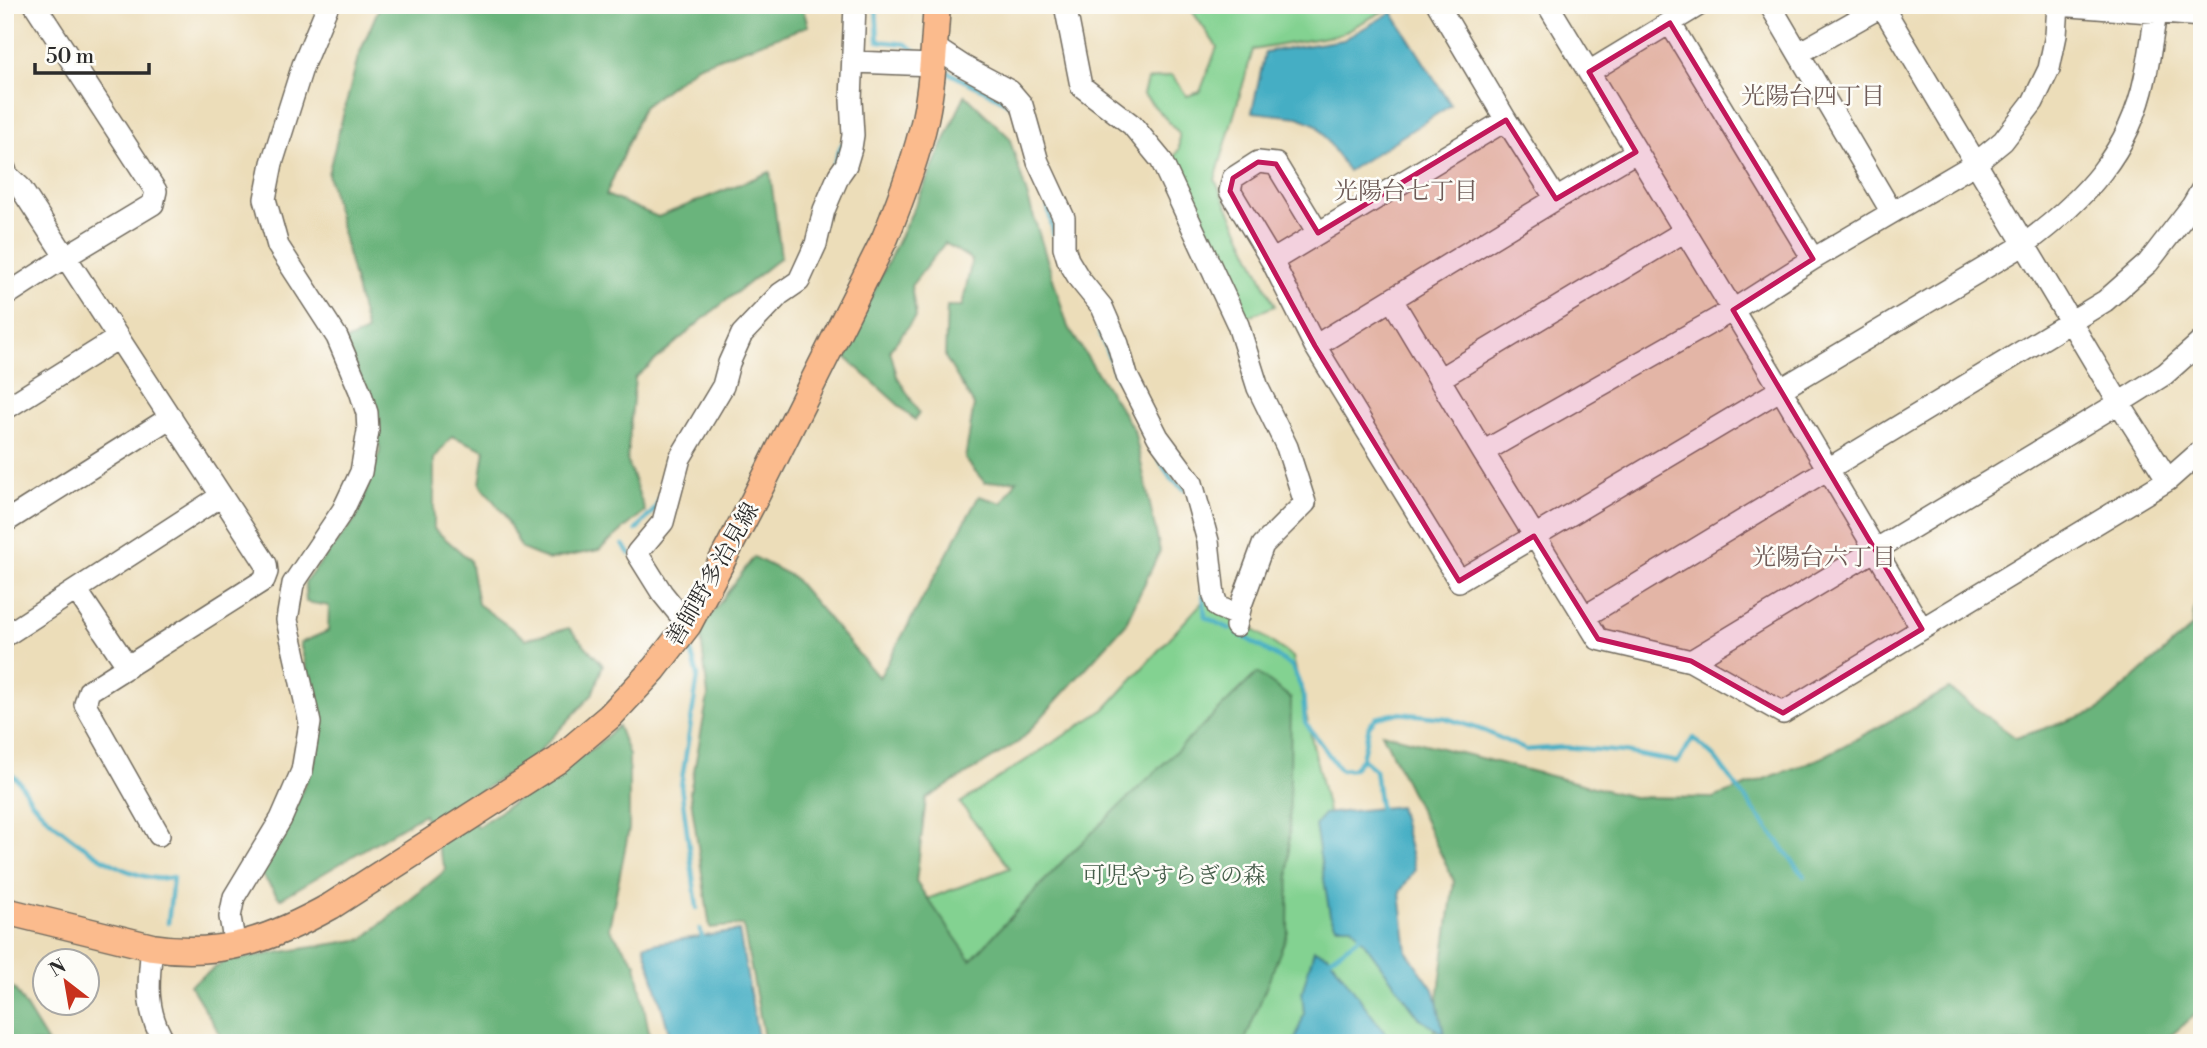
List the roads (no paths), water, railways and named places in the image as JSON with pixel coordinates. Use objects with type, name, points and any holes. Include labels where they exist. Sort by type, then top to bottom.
[{"type":"main road","name":"善師野多治見線","points":[[5,911],[152,947],[194,951],[235,946],[270,936],[331,906],[558,760],[610,716],[654,669],[688,625],[886,238],[916,154],[925,118],[929,59],[937,5]]},
{"type":"street","points":[[5,296],[153,204],[156,191],[35,5]]},
{"type":"street","points":[[235,946],[230,917],[234,897],[281,819],[302,771],[310,723],[287,620],[293,584],[343,510],[361,472],[368,431],[368,413],[346,359],[320,309],[298,280],[278,246],[265,199],[272,163],[303,65],[328,5]]},
{"type":"street","points":[[688,625],[662,593],[637,553],[663,522],[680,458],[723,386],[729,363],[742,334],[780,294],[799,281],[816,244],[824,209],[846,165],[851,148],[855,5]]},
{"type":"street","points":[[853,71],[929,59],[963,66],[1010,91],[1022,105],[1038,162],[1063,218],[1064,247],[1068,260],[1102,307],[1118,344],[1127,376],[1158,437],[1192,483],[1208,541],[1214,596],[1219,607],[1238,621],[1241,605],[1263,545],[1305,503],[1287,447],[1258,388],[1238,325],[1161,160],[1132,125],[1082,86],[1065,5]]},
{"type":"street","points":[[1438,5],[1556,199]]},
{"type":"street","points":[[1548,5],[1922,629]]},
{"type":"street","points":[[1588,72],[1699,5]]},
{"type":"street","points":[[1770,5],[1891,212]]},
{"type":"street","points":[[1483,452],[1733,310],[1813,259],[1976,163],[2003,141],[2033,102],[2049,69],[2056,35],[2058,5],[2202,16]]},
{"type":"street","points":[[1799,53],[1883,6],[2119,403],[2168,480]]},
{"type":"street","points":[[1318,233],[1276,164],[1258,162],[1233,178],[1230,191],[1272,261],[1315,346],[1459,581],[2025,244],[2066,212],[2095,183],[2112,160],[2131,125],[2145,80],[2156,14]]},
{"type":"street","points":[[1670,23],[1813,259]]},
{"type":"street","points":[[1272,261],[1506,120]]},
{"type":"street","points":[[1315,346],[1636,152]]},
{"type":"street","points":[[6,176],[20,187],[266,564],[264,580],[89,691],[85,704],[159,835]]},
{"type":"street","points":[[1584,617],[2105,301],[2148,263],[2202,190]]},
{"type":"street","points":[[1439,379],[1685,231]]},
{"type":"street","points":[[1392,300],[1598,639],[1691,661],[1783,713],[2168,480],[2202,450]]},
{"type":"street","points":[[5,409],[118,338]]},
{"type":"street","points":[[1691,661],[2119,403],[2165,374],[2202,341]]},
{"type":"street","points":[[5,522],[170,417]]},
{"type":"street","points":[[5,636],[221,496]]},
{"type":"street","points":[[267,572],[293,584]]},
{"type":"street","points":[[77,591],[128,667]]},
{"type":"street","points":[[152,947],[148,986],[150,1010],[165,1043]]},
{"type":"water","points":[[1392,12],[1451,105],[1348,171],[1317,125],[1298,117],[1252,112],[1265,52],[1343,40]]},
{"type":"water","points":[[1399,806],[1415,869],[1400,892],[1407,952],[1435,992],[1444,1034],[1421,1020],[1352,926],[1336,926],[1330,915],[1315,826],[1324,814]]},
{"type":"water","points":[[739,931],[759,1043],[672,1043],[644,945]]},
{"type":"water","points":[[1314,950],[1328,955],[1390,1040],[1388,1043],[1294,1043],[1304,1014],[1302,992]]},
{"type":"waterway","points":[[876,5],[878,41],[906,44],[925,57]]},
{"type":"waterway","points":[[941,68],[1010,105]]},
{"type":"waterway","points":[[832,168],[842,144]]},
{"type":"waterway","points":[[1048,207],[1054,236]]},
{"type":"waterway","points":[[786,277],[791,274],[812,219]]},
{"type":"waterway","points":[[1097,319],[1118,380]]},
{"type":"waterway","points":[[706,393],[716,373]]},
{"type":"waterway","points":[[1152,447],[1171,479],[1184,489]]},
{"type":"waterway","points":[[636,530],[655,509],[659,500]]},
{"type":"waterway","points":[[623,545],[630,554]]},
{"type":"waterway","points":[[1203,591],[1205,617],[1230,629]]},
{"type":"waterway","points":[[1238,633],[1292,666],[1303,692],[1305,722],[1340,770],[1353,769],[1362,759],[1369,726],[1376,718],[1398,713],[1446,718],[1485,731],[1526,750],[1563,747],[1624,752],[1678,762],[1693,738],[1715,758],[1804,876]]},
{"type":"waterway","points":[[688,640],[698,676],[681,786],[697,908]]},
{"type":"waterway","points":[[1362,759],[1375,770],[1379,813]]},
{"type":"waterway","points":[[5,771],[18,781],[45,815],[97,855],[137,874],[156,878],[173,877],[168,923]]},
{"type":"waterway","points":[[700,929],[703,940]]},
{"type":"waterway","points":[[1328,960],[1360,937],[1360,933]]},
{"type":"district","name":"光陽台四丁目","points":[[1813,96]]},
{"type":"district","name":"光陽台七丁目","points":[[1406,191]]},
{"type":"district","name":"光陽台六丁目","points":[[1824,557]]},
{"type":"park label","name":"可児やすらぎの森","points":[[1174,875]]}]
